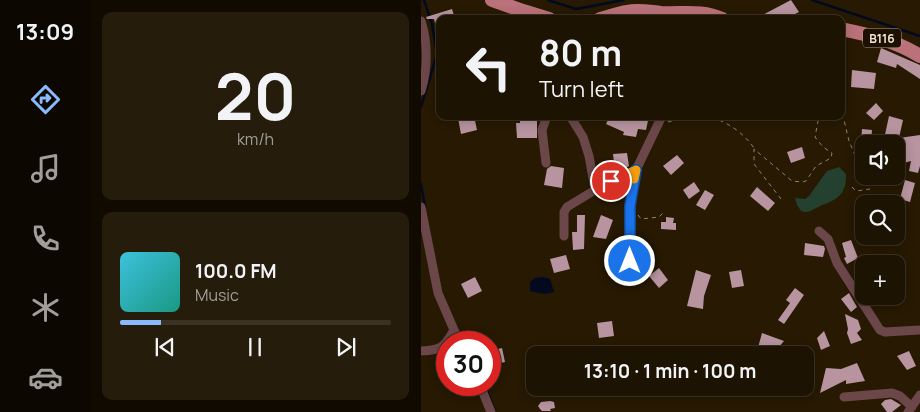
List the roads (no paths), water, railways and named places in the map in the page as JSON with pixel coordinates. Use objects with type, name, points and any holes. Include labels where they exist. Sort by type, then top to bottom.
[{"type":"main road","points":[[492,0],[537,15]]},
{"type":"main road","points":[[615,15],[639,10],[675,15]]},
{"type":"main road","points":[[686,15],[699,12],[715,15]]},
{"type":"main road","name":"B116","points":[[845,30],[876,36],[905,47],[920,56]]},
{"type":"street","points":[[421,20],[425,43],[426,74],[421,91]]},
{"type":"street","points":[[546,120],[542,130],[546,163]]},
{"type":"street","points":[[572,120],[583,137],[589,156],[595,190]]},
{"type":"street","points":[[630,261],[630,206],[636,170],[660,120]]},
{"type":"street","points":[[563,236],[564,212],[567,207],[595,190],[636,170]]},
{"type":"street","points":[[421,207],[438,293],[454,330],[447,342],[437,350],[421,351]]},
{"type":"street","points":[[819,231],[827,239],[837,263],[880,330],[885,332],[920,330]]},
{"type":"street","points":[[844,397],[892,393],[900,396],[910,409],[920,395]]},
{"type":"street","points":[[484,396],[491,412]]},
{"type":"water","points":[[535,278],[550,279],[554,292],[544,294],[530,291],[530,282]]},
{"type":"waterway","points":[[424,0],[432,24],[436,48]]},
{"type":"waterway","points":[[548,0],[576,9],[624,0]]},
{"type":"waterway","points":[[812,0],[920,36]]},
{"type":"waterway","points":[[421,107],[436,57]]},
{"type":"waterway","points":[[421,184],[425,207]]},
{"type":"waterway","points":[[489,396],[495,412]]}]
